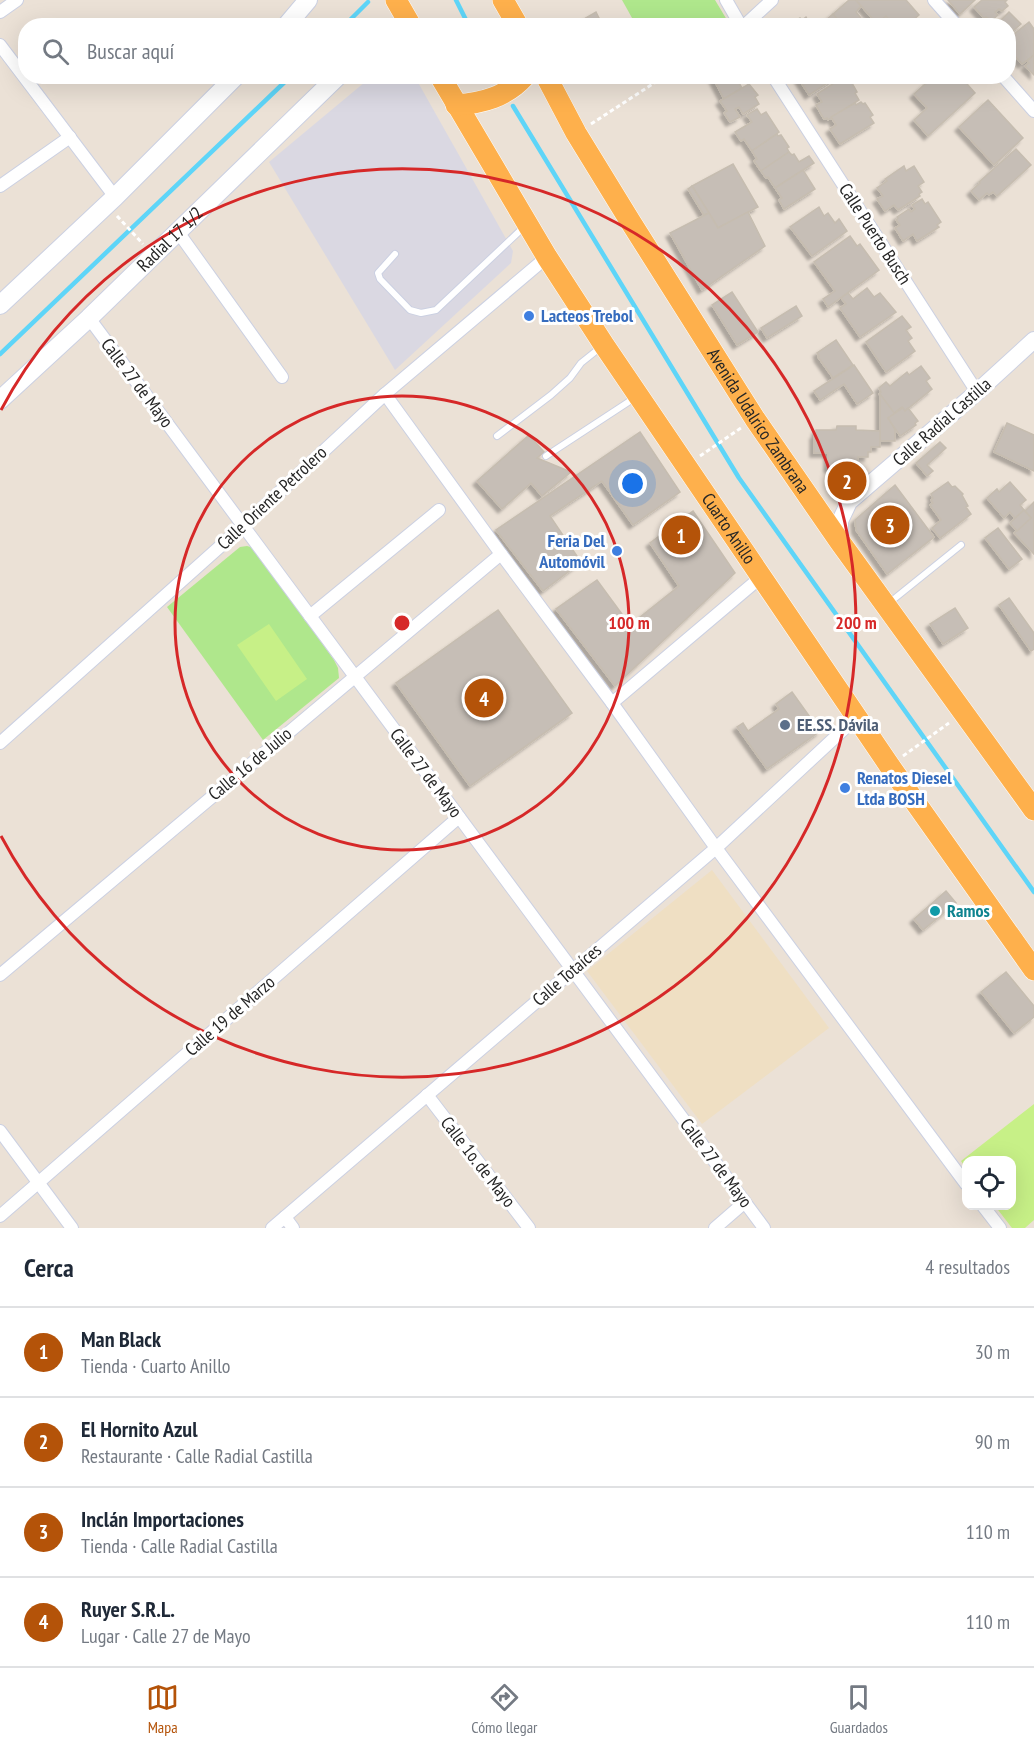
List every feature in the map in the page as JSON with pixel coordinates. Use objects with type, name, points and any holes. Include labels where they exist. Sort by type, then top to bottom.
[{"type":"highway","points":[[396,0],[406,18]]},
{"type":"highway","points":[[503,0],[513,18]]},
{"type":"highway","name":"Cuarto Anillo","points":[[444,84],[547,257],[604,345],[857,717],[1034,970]]},
{"type":"highway","points":[[456,105],[480,103],[501,94],[516,84]]},
{"type":"highway","name":"Avenida Udalrico Zambrana","points":[[550,84],[576,133],[755,419],[840,542],[1034,810]]},
{"type":"main road","points":[[293,18],[308,0]]},
{"type":"main road","points":[[0,305],[115,197],[228,84]]},
{"type":"main road","name":"Radial 17 1/2","points":[[0,400],[89,318],[330,84]]},
{"type":"street","points":[[0,12],[17,0]]},
{"type":"street","points":[[726,0],[737,18]]},
{"type":"street","points":[[751,18],[772,0]]},
{"type":"street","points":[[934,0],[950,18]]},
{"type":"street","points":[[0,45],[18,69]]},
{"type":"street","points":[[30,84],[115,197]]},
{"type":"street","name":"Calle Puerto Busch","points":[[778,84],[977,392]]},
{"type":"street","points":[[1010,84],[1034,111]]},
{"type":"street","points":[[0,186],[70,137]]},
{"type":"street","points":[[178,231],[282,377]]},
{"type":"street","name":"Calle Oriente Petrolero","points":[[0,743],[243,526],[385,394],[547,257]]},
{"type":"street","name":"Calle 27 de Mayo","points":[[89,318],[764,1228]]},
{"type":"street","name":"Calle Radial Castilla","points":[[840,542],[840,521],[849,502],[1034,340]]},
{"type":"street","points":[[385,394],[716,848],[962,1179]]},
{"type":"street","points":[[814,504],[832,507],[849,502]]},
{"type":"street","points":[[310,616],[439,510]]},
{"type":"street","name":"Calle 16 de Julio","points":[[0,975],[501,554]]},
{"type":"street","points":[[612,703],[761,577]]},
{"type":"street","name":"Calle Totaíces","points":[[272,1228],[716,848],[857,717]]},
{"type":"street","name":"Calle 19 de Marzo","points":[[0,1215],[459,817]]},
{"type":"street","name":"Calle 1o. de Mayo","points":[[427,1095],[529,1228]]},
{"type":"street","points":[[0,1131],[72,1228]]},
{"type":"street","points":[[716,1228],[745,1202]]},
{"type":"street","points":[[986,1210],[1000,1228]]},
{"type":"street","points":[[285,1217],[293,1228]]},
{"type":"lane","points":[[394,254],[378,273],[380,279],[410,310],[421,313],[436,310],[527,224]]},
{"type":"lane","points":[[497,436],[551,396],[570,378],[581,363],[604,345]]},
{"type":"lane","points":[[546,456],[639,396]]},
{"type":"lane","points":[[886,605],[961,545]]},
{"type":"path","points":[[576,133],[653,84]]},
{"type":"path","points":[[123,221],[137,238]]},
{"type":"path","points":[[704,453],[742,427]]},
{"type":"path","points":[[907,753],[950,723]]},
{"type":"shaded area","points":[[363,84],[419,84],[513,251],[511,263],[395,370],[269,162]]},
{"type":"shaded area","points":[[712,870],[829,1028],[702,1124],[587,971]]},
{"type":"green space","points":[[622,0],[715,0],[726,18],[632,18]]},
{"type":"green space","points":[[240,547],[254,548],[334,660],[339,678],[263,740],[167,607]]},
{"type":"green space","points":[[269,624],[307,679],[276,701],[237,645]]},
{"type":"green space","points":[[1034,1104],[1034,1220],[1025,1228],[1012,1228],[998,1210],[1016,1210],[1016,1156],[967,1156]]},
{"type":"building","points":[[849,0],[856,0],[861,6],[856,12],[861,18],[836,18],[833,14]]},
{"type":"building","points":[[856,0],[906,0],[919,15],[915,18],[888,18],[886,16],[872,18]]},
{"type":"building","points":[[948,0],[975,0],[960,14]]},
{"type":"building","points":[[982,0],[1007,0],[1005,2],[1008,6],[1002,11],[999,9],[995,12],[998,15],[994,18],[984,18],[974,7]]},
{"type":"building","points":[[596,12],[599,18],[586,18]]},
{"type":"building","points":[[1009,12],[1015,18],[1003,18]]},
{"type":"building","points":[[1016,19],[1021,24],[1016,28]]},
{"type":"building","points":[[1029,22],[1034,29],[1034,55],[1022,64],[1016,57],[1016,33]]},
{"type":"building","points":[[1034,55],[1034,75],[1025,66]]},
{"type":"building","points":[[716,84],[740,84],[742,88],[724,99]]},
{"type":"building","points":[[749,84],[758,95],[755,97],[759,104],[743,114],[739,107],[735,109],[740,117],[730,122],[724,113],[727,111],[720,101]]},
{"type":"building","points":[[802,84],[826,84],[809,95]]},
{"type":"building","points":[[833,84],[852,84],[859,100],[828,120],[824,119],[816,105],[822,102],[817,94]]},
{"type":"building","points":[[925,84],[967,84],[975,93],[928,136],[914,120],[927,108],[914,94]]},
{"type":"building","points":[[988,100],[1023,138],[994,165],[959,127]]},
{"type":"building","points":[[861,102],[865,103],[873,115],[870,117],[874,123],[840,144],[830,129],[836,125],[831,117]]},
{"type":"building","points":[[757,109],[761,115],[766,112],[779,132],[752,151],[744,139],[741,141],[735,132],[752,122],[747,115]]},
{"type":"building","points":[[777,134],[781,135],[789,147],[787,148],[789,152],[761,171],[754,161],[757,159],[752,151]]},
{"type":"building","points":[[1016,149],[1031,165],[997,196],[993,192],[989,195],[987,193],[979,200],[971,191]]},
{"type":"building","points":[[789,152],[794,154],[799,162],[809,156],[814,163],[775,188],[761,171]]},
{"type":"building","points":[[733,164],[758,207],[718,228],[692,186]]},
{"type":"building","points":[[904,166],[906,171],[914,166],[924,182],[918,186],[922,192],[920,196],[898,210],[894,205],[885,211],[877,199],[883,196],[877,188],[887,181],[885,179]]},
{"type":"building","points":[[803,170],[815,189],[784,209],[779,200],[782,198],[775,188]]},
{"type":"building","points":[[692,186],[709,213],[704,215],[688,189]]},
{"type":"building","points":[[922,199],[925,204],[928,202],[941,222],[937,225],[939,227],[917,241],[913,234],[903,241],[895,228],[900,225],[896,220],[897,217],[909,209],[911,212],[915,209],[912,205]]},
{"type":"building","points":[[819,207],[824,216],[828,213],[835,223],[839,219],[847,231],[812,256],[790,227]]},
{"type":"building","points":[[748,212],[765,246],[702,290],[670,233],[709,213],[718,228]]},
{"type":"building","points":[[850,236],[857,246],[860,244],[879,270],[828,307],[823,299],[835,291],[814,262]]},
{"type":"building","points":[[867,288],[874,297],[880,293],[896,312],[860,337],[840,308],[846,304],[841,298],[848,293],[853,299]]},
{"type":"building","points":[[732,292],[758,332],[737,345],[712,305]]},
{"type":"building","points":[[796,306],[802,316],[767,338],[761,328]]},
{"type":"building","points":[[902,316],[911,327],[906,330],[912,338],[908,341],[915,351],[886,372],[866,342]]},
{"type":"building","points":[[836,340],[853,365],[833,378],[817,353]]},
{"type":"building","points":[[854,365],[873,393],[857,404],[844,384],[820,400],[814,391]]},
{"type":"building","points":[[921,366],[930,378],[926,381],[932,389],[905,411],[902,407],[894,413],[879,394],[881,392],[879,388],[886,382],[890,386],[907,372],[909,375]]},
{"type":"building","points":[[880,394],[895,414],[888,418],[895,429],[895,441],[880,441]]},
{"type":"building","points":[[903,408],[905,411],[908,408],[918,421],[900,436],[888,418]]},
{"type":"building","points":[[1007,423],[1034,435],[1034,471],[994,452]]},
{"type":"building","points":[[837,426],[856,426],[856,430],[880,431],[880,447],[871,447],[868,457],[858,457],[858,463],[852,463],[851,469],[828,468],[828,453],[814,453],[814,435],[816,435],[816,430],[836,430]]},
{"type":"building","points":[[640,432],[680,492],[633,525],[602,481],[550,516],[581,562],[543,591],[496,530]]},
{"type":"building","points":[[529,435],[544,452],[537,458],[571,472],[542,496],[531,483],[502,509],[477,481]]},
{"type":"building","points":[[940,442],[946,448],[927,465],[933,471],[927,476],[916,463]]},
{"type":"building","points":[[948,482],[963,494],[968,506],[966,507],[971,514],[940,538],[932,528],[941,520],[930,505],[933,503],[931,494]]},
{"type":"building","points":[[1010,482],[1026,500],[1020,505],[1024,510],[1015,518],[1010,512],[1004,518],[987,498],[997,489],[999,492]]},
{"type":"building","points":[[895,485],[934,537],[887,574],[856,530],[855,520]]},
{"type":"building","points":[[1034,502],[1034,554],[1014,533],[1031,518],[1025,511]]},
{"type":"building","points":[[1024,510],[1031,518],[1017,531],[1010,523]]},
{"type":"building","points":[[693,511],[735,573],[615,686],[556,609],[597,580],[630,625],[679,586],[650,543]]},
{"type":"building","points":[[998,528],[1022,559],[1009,569],[985,538]]},
{"type":"building","points":[[1009,598],[1034,633],[1034,649],[1031,651],[999,605]]},
{"type":"building","points":[[955,608],[968,628],[943,644],[930,624]]},
{"type":"building","points":[[498,610],[572,713],[470,786],[396,683]]},
{"type":"building","points":[[792,692],[820,731],[767,769],[737,727],[743,723],[748,731],[779,709],[776,704]]},
{"type":"building","name":"Ramos","points":[[946,891],[956,903],[923,930],[914,919]]},
{"type":"building","points":[[1006,972],[1034,1006],[1034,1017],[1014,1033],[981,992]]},
{"type":"waterway","points":[[456,0],[465,18]]},
{"type":"waterway","points":[[352,18],[368,2]]},
{"type":"waterway","points":[[0,354],[283,84]]},
{"type":"waterway","points":[[513,106],[739,478],[1034,892]]},
{"type":"place","name":"Lacteos Trebol","points":[[529,316]]},
{"type":"place","name":"El Hornito Azul","points":[[847,481]]},
{"type":"place","name":"Inclán Importaciones","points":[[890,525]]},
{"type":"place","name":"Man Black","points":[[681,535]]},
{"type":"place","name":"Feria Del Automóvil","points":[[617,551]]},
{"type":"place","name":"Ruyer S.R.L.","points":[[484,698]]},
{"type":"place","name":"EE.SS. Dávila","points":[[785,725]]},
{"type":"place","name":"Renatos Diesel Ltda BOSH","points":[[845,788]]},
{"type":"place","name":"Ramos","points":[[935,911]]}]
